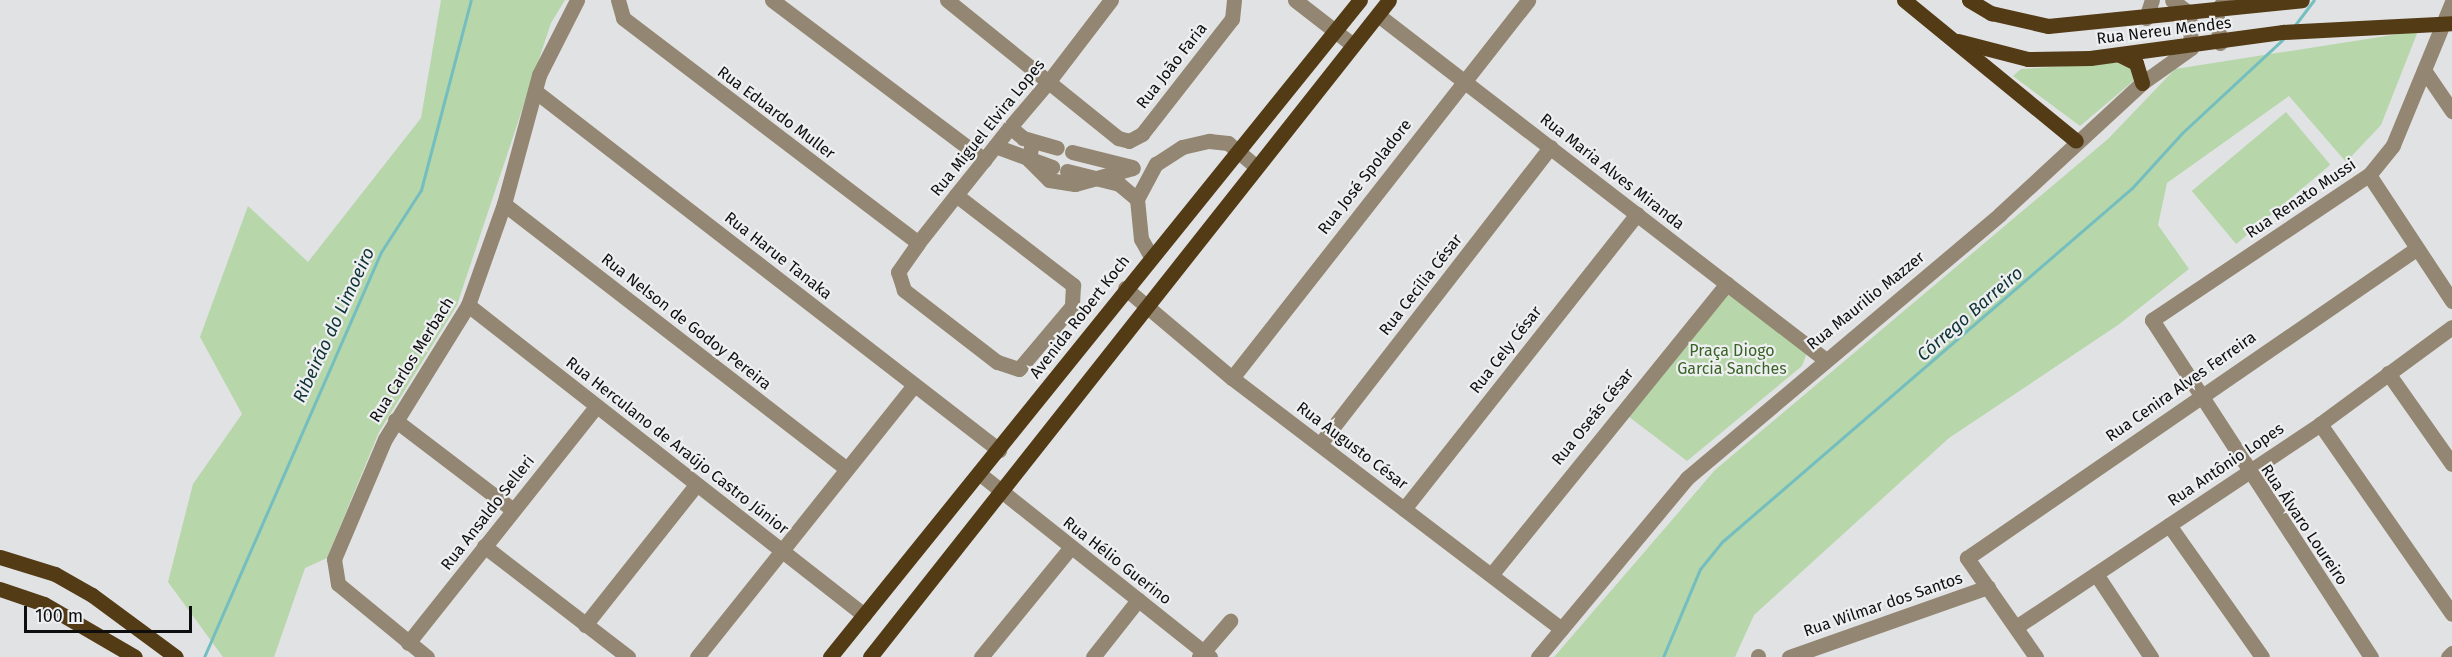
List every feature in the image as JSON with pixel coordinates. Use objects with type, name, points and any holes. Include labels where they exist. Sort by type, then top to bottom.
[{"type":"main road","name":"Avenida Robert Koch","points":[[830,657],[980,474],[1150,255],[1360,0]]},
{"type":"main road","points":[[870,657],[1147,308],[1255,166],[1389,0]]},
{"type":"main road","name":"Rua Nereu Mendes","points":[[1904,0],[1958,41],[2028,59],[2120,55],[2191,48],[2283,32],[2448,23]]},
{"type":"main road","name":"Rua Nereu Mendes","points":[[1969,0],[1991,13],[2048,26],[2189,13],[2220,5],[2302,0]]},
{"type":"main road","points":[[1958,41],[2076,141]]},
{"type":"main road","points":[[2120,55],[2136,63],[2142,83]]},
{"type":"main road","points":[[0,557],[55,574],[92,595],[176,657]]},
{"type":"main road","points":[[0,589],[44,604],[135,657]]},
{"type":"street","name":"Rua Carlos Merbach","points":[[427,657],[338,584],[332,568],[395,420],[468,305],[504,204],[535,91],[557,32],[577,0]]},
{"type":"street","points":[[772,0],[984,160]]},
{"type":"street","points":[[947,0],[1049,81]]},
{"type":"street","name":"Rua Miguel Elvira Lopes","points":[[956,195],[1069,280],[1072,306],[1028,363],[1010,369],[898,279],[900,266],[918,243],[956,195],[984,160],[1010,127],[1049,81],[1111,0]]},
{"type":"street","points":[[1295,0],[1353,45]]},
{"type":"street","name":"Rua José Spoladore","points":[[1232,378],[1528,0]]},
{"type":"street","points":[[2146,18],[2152,0]]},
{"type":"street","points":[[2172,0],[2189,13],[2191,48]]},
{"type":"street","name":"Rua Renato Mussi","points":[[2152,320],[2369,175],[2393,145],[2424,70],[2448,23],[2452,2]]},
{"type":"street","name":"Rua Eduardo Muller","points":[[618,3],[622,18],[918,243]]},
{"type":"street","name":"Rua João Faria","points":[[1049,81],[1129,141],[1142,134],[1235,3]]},
{"type":"street","points":[[2220,5],[2220,43]]},
{"type":"street","name":"Rua Maria Alves Miranda","points":[[1378,15],[1823,358]]},
{"type":"street","name":"Rua Maurilio Mazzer","points":[[1538,657],[1687,478],[1823,358],[2000,214],[2076,141],[2142,83],[2191,48]]},
{"type":"street","points":[[2424,70],[2452,111]]},
{"type":"street","name":"Rua Harue Tanaka","points":[[535,91],[999,450]]},
{"type":"street","points":[[1010,127],[1032,141],[1133,168]]},
{"type":"street","points":[[1029,160],[1032,141]]},
{"type":"street","points":[[1029,160],[1049,180],[1071,184],[1100,180],[1133,168],[1156,164],[1200,141],[1236,149],[1255,166]]},
{"type":"street","points":[[995,146],[1029,160],[1124,186],[1137,199]]},
{"type":"street","name":"Rua Cecília César","points":[[1320,444],[1550,147]]},
{"type":"street","points":[[1150,255],[1141,239],[1137,199],[1156,164]]},
{"type":"street","points":[[2369,175],[2452,301]]},
{"type":"street","name":"Rua Nelson de Godoy Pereira","points":[[504,204],[845,468]]},
{"type":"street","name":"Rua Cely César","points":[[1404,509],[1637,214]]},
{"type":"street","name":"Rua Cenira Alves Ferreira","points":[[1988,587],[1968,558],[2199,396],[2416,249]]},
{"type":"street","name":"Rua Oseás César","points":[[1491,575],[1727,284]]},
{"type":"street","name":"Rua Augusto César","points":[[1125,288],[1232,378],[1561,629]]},
{"type":"street","name":"Rua Herculano de Araújo Castro Júnior","points":[[468,305],[864,615]]},
{"type":"street","name":"Rua Álvaro Loureiro","points":[[2152,320],[2247,472],[2371,657]]},
{"type":"street","name":"Rua Antônio Lopes","points":[[2016,627],[2320,424],[2452,327]]},
{"type":"street","points":[[2388,374],[2452,464]]},
{"type":"street","points":[[697,657],[779,548],[914,385]]},
{"type":"street","name":"Rua Ansaldo Selleri","points":[[408,643],[596,407]]},
{"type":"street","points":[[395,420],[513,510]]},
{"type":"street","points":[[2320,424],[2452,614]]},
{"type":"street","name":"Rua Hélio Guerino","points":[[980,474],[1204,655]]},
{"type":"street","points":[[585,625],[696,485]]},
{"type":"street","points":[[2169,525],[2262,657]]},
{"type":"street","points":[[484,546],[628,657]]},
{"type":"street","points":[[981,657],[1071,547]]},
{"type":"street","points":[[2096,574],[2151,657]]},
{"type":"street","points":[[1988,587],[2036,657]]},
{"type":"street","name":"Rua Wilmar dos Santos","points":[[1789,657],[1988,587]]},
{"type":"street","points":[[1093,657],[1138,600]]},
{"type":"street","points":[[1204,655],[1230,621]]},
{"type":"street","points":[[2448,657],[2452,653]]},
{"type":"green space","points":[[441,0],[565,0],[551,23],[457,305],[379,432],[327,558],[305,568],[274,657],[223,657],[168,582],[193,484],[242,414],[200,337],[248,206],[308,262],[421,118]]},
{"type":"green space","points":[[2418,31],[2381,125],[2346,162],[2289,96],[2167,183],[2158,225],[2189,269],[2118,325],[1949,438],[1754,615],[1735,657],[1554,657],[1715,470],[2108,139],[2175,69]]},
{"type":"green space","points":[[2127,62],[2138,77],[2080,126],[2013,76],[2021,69]]},
{"type":"green space","points":[[2286,112],[2330,165],[2236,244],[2192,191]]},
{"type":"green space","name":"Praça Diogo Garcia Sanches","points":[[1726,292],[1807,353],[1802,366],[1687,461],[1620,410]]},
{"type":"waterway","name":"Ribeirão do Limoeiro","points":[[204,657],[381,252],[421,190],[471,0]]},
{"type":"waterway","name":"Córrego Barreiro","points":[[2295,25],[2314,0]]},
{"type":"waterway","name":"Córrego Barreiro","points":[[1663,657],[1700,569],[1723,541],[2132,188],[2182,133],[2283,39]]}]
